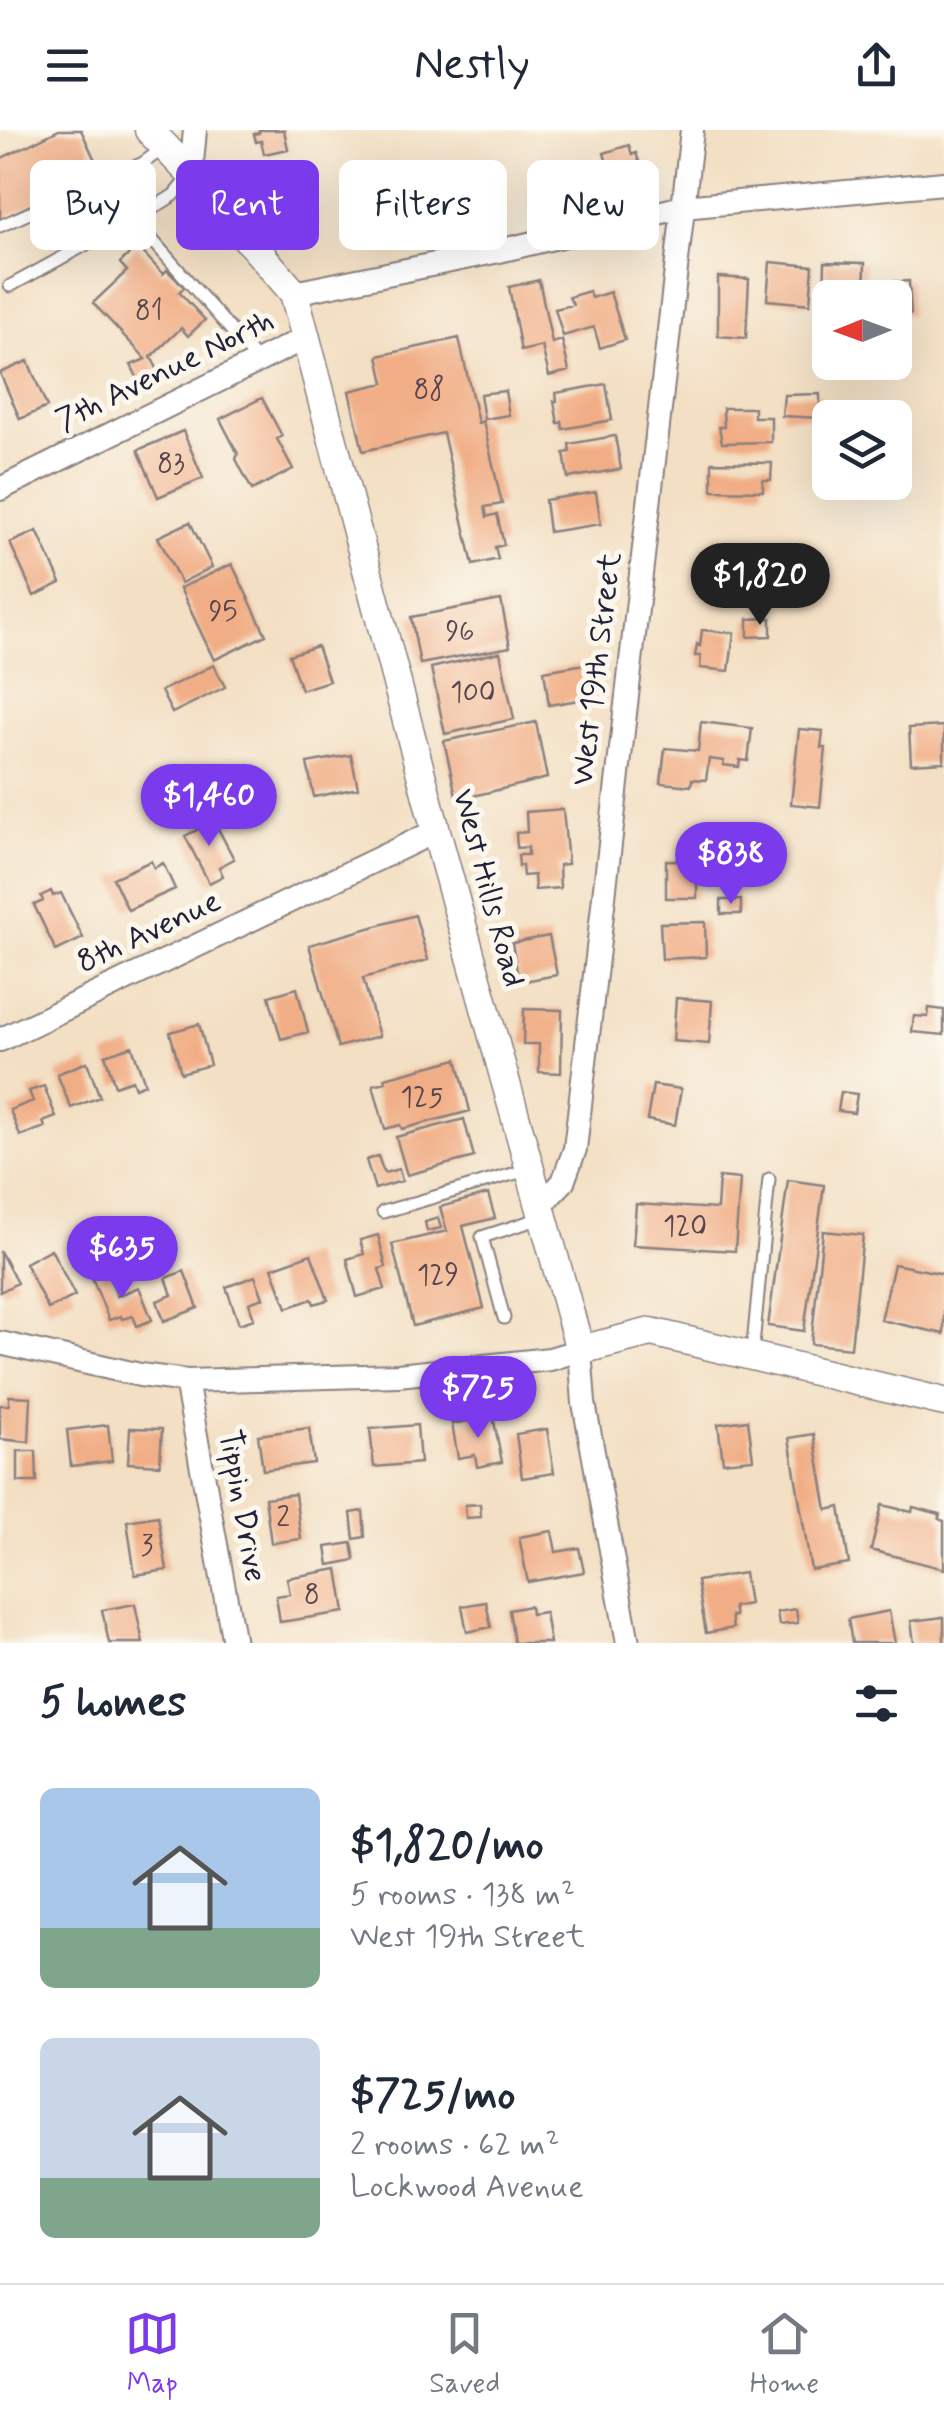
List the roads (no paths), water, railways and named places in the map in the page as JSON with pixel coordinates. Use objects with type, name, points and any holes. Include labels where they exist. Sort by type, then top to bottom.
[{"type":"street","points":[[193,160],[196,130]]},
{"type":"street","name":"West 19th Street","points":[[542,1211],[562,1182],[574,1149],[692,130]]},
{"type":"street","name":"West Hills Road","points":[[157,138],[178,160]]},
{"type":"street","points":[[294,294],[684,208],[944,182]]},
{"type":"street","name":"West Hills Road","points":[[256,250],[294,294],[436,831],[580,1350]]},
{"type":"street","name":"7th Avenue North","points":[[0,489],[305,338]]},
{"type":"street","name":"8th Avenue","points":[[0,1040],[436,831]]},
{"type":"street","points":[[0,1343],[140,1375],[186,1381],[398,1375],[550,1359],[651,1332],[944,1402]]},
{"type":"street","points":[[580,1350],[584,1402],[628,1643]]},
{"type":"street","name":"Tippin Drive","points":[[186,1381],[234,1643]]},
{"type":"lane","points":[[0,226],[143,163],[157,138]]},
{"type":"lane","points":[[156,243],[258,361]]},
{"type":"lane","points":[[10,286],[76,250]]},
{"type":"lane","points":[[383,1212],[530,1169]]},
{"type":"lane","points":[[752,1356],[769,1178]]},
{"type":"lane","points":[[504,1318],[482,1237],[542,1211]]}]
